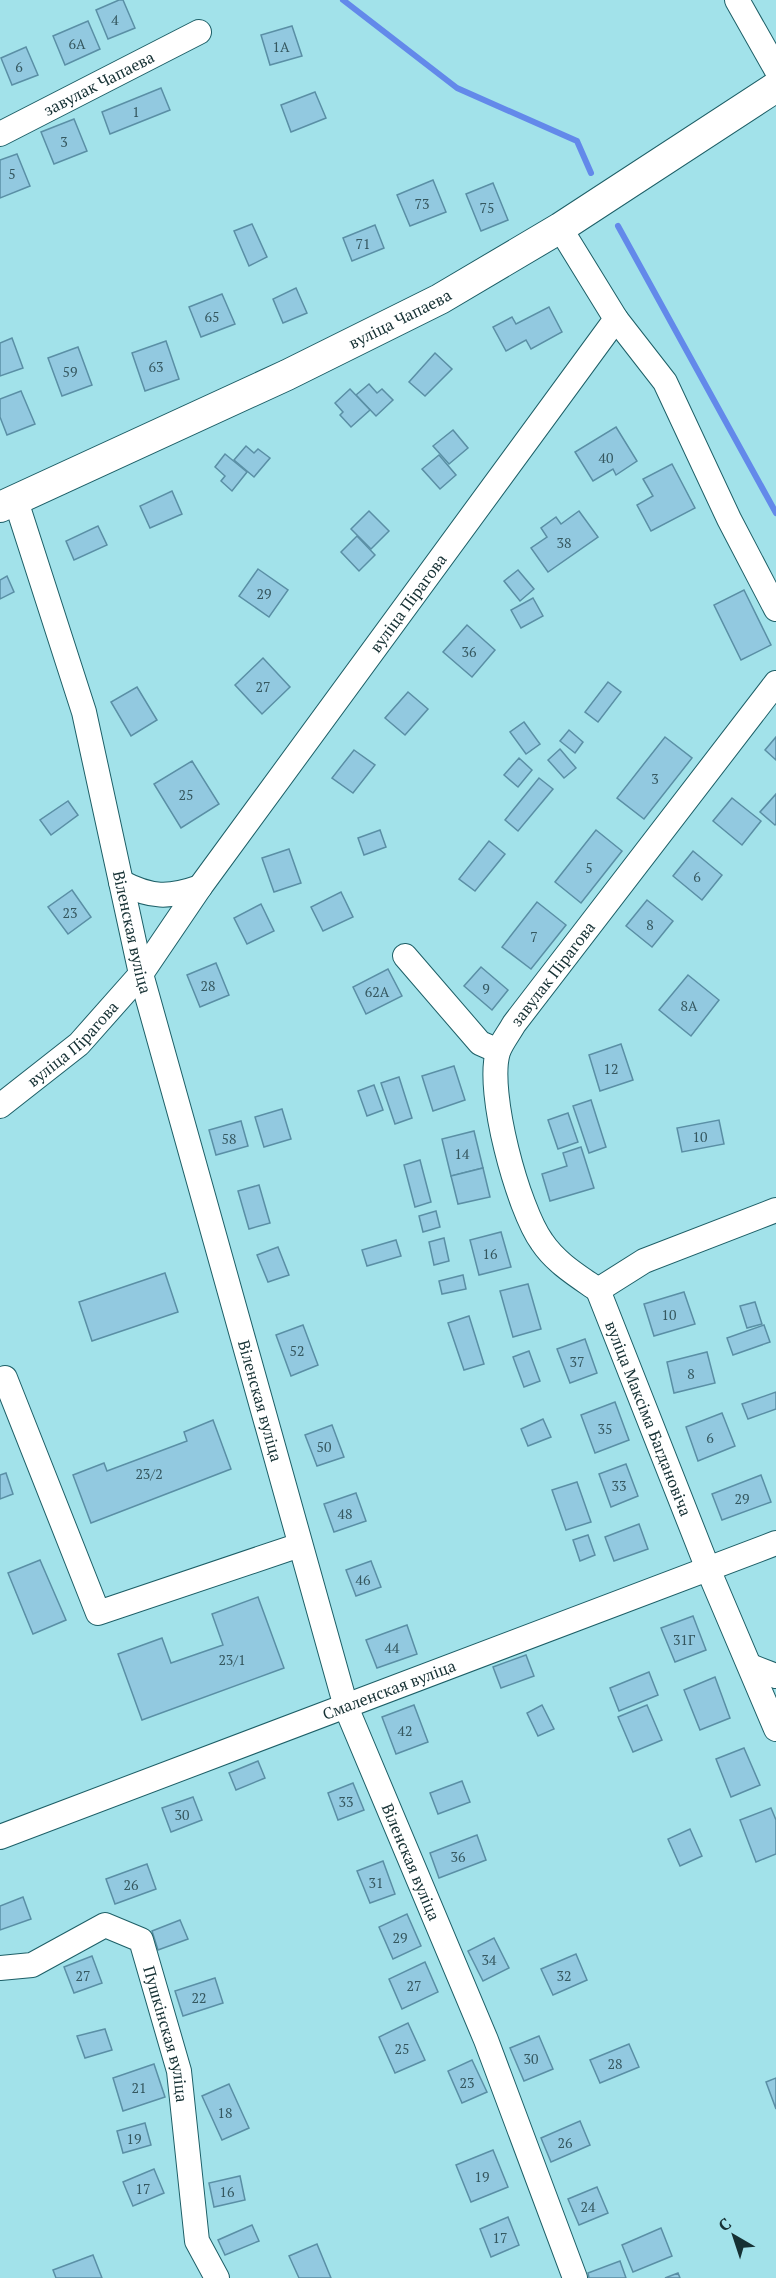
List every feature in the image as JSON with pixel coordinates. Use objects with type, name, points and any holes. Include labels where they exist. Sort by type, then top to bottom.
[{"type":"main road","name":"вуліца Чапаева","points":[[8,504],[287,375],[420,309],[560,228],[776,87]]},
{"type":"street","points":[[737,0],[776,69]]},
{"type":"street","name":"завулак Чапаева","points":[[0,134],[199,32]]},
{"type":"street","points":[[560,228],[616,319],[665,382],[729,519],[776,609]]},
{"type":"street","name":"вуліца Пірагова","points":[[0,1106],[79,1044],[141,974],[200,887],[616,319]]},
{"type":"street","name":"Віленская вуліца","points":[[8,504],[84,712],[141,974],[346,1707],[486,2040],[575,2278]]},
{"type":"street","name":"завулак Пірагова","points":[[598,1290],[562,1265],[542,1244],[529,1221],[497,1111],[494,1084],[498,1051],[514,1024],[776,683]]},
{"type":"street","points":[[122,882],[138,891],[156,895],[177,895],[200,887]]},
{"type":"street","points":[[405,956],[480,1043],[498,1051]]},
{"type":"street","points":[[598,1290],[644,1261],[776,1210]]},
{"type":"street","name":"вуліца Максіма Багдановіча","points":[[598,1290],[708,1569],[776,1729]]},
{"type":"street","points":[[6,1378],[98,1613],[300,1545]]},
{"type":"street","name":"Смаленская вуліца","points":[[0,1837],[776,1543]]},
{"type":"street","points":[[750,1666],[776,1676]]},
{"type":"street","name":"Пушкінская вуліца","points":[[0,1968],[32,1965],[105,1924],[141,1940],[179,2072],[197,2241],[217,2278]]},
{"type":"building","points":[[123,0],[135,28],[108,39],[96,10]]},
{"type":"building","points":[[88,21],[100,49],[65,65],[53,36]]},
{"type":"building","points":[[292,26],[302,56],[270,65],[261,35]]},
{"type":"building","points":[[26,47],[38,75],[12,85],[1,58]]},
{"type":"building","points":[[161,88],[170,110],[110,134],[102,112]]},
{"type":"building","points":[[315,92],[326,118],[291,132],[281,105]]},
{"type":"building","points":[[74,119],[87,151],[54,164],[41,132]]},
{"type":"building","points":[[17,154],[30,186],[0,198],[0,160]]},
{"type":"building","points":[[433,180],[446,212],[410,226],[397,195]]},
{"type":"building","points":[[493,183],[508,220],[481,231],[466,194]]},
{"type":"building","points":[[252,224],[267,257],[249,266],[234,231]]},
{"type":"building","points":[[375,225],[384,248],[352,261],[343,238]]},
{"type":"building","points":[[296,288],[307,313],[283,323],[273,299]]},
{"type":"building","points":[[222,294],[235,324],[201,337],[189,307]]},
{"type":"building","points":[[549,307],[562,332],[531,349],[526,340],[506,351],[493,327],[512,317],[516,324]]},
{"type":"building","points":[[12,338],[23,368],[0,376],[0,343]]},
{"type":"building","points":[[166,341],[179,379],[145,391],[132,353]]},
{"type":"building","points":[[78,347],[92,385],[62,396],[48,358]]},
{"type":"building","points":[[435,353],[452,369],[425,396],[409,382]]},
{"type":"building","points":[[369,384],[377,393],[382,389],[393,400],[376,416],[356,395]]},
{"type":"building","points":[[350,389],[370,410],[351,427],[340,415],[343,412],[335,403]]},
{"type":"building","points":[[21,391],[35,424],[7,435],[0,417],[0,399]]},
{"type":"building","points":[[616,427],[637,461],[616,475],[613,469],[593,481],[575,452]]},
{"type":"building","points":[[453,430],[468,448],[449,464],[433,446]]},
{"type":"building","points":[[246,446],[254,453],[258,449],[270,458],[254,477],[234,460]]},
{"type":"building","points":[[225,454],[247,472],[232,491],[221,481],[225,476],[215,467]]},
{"type":"building","points":[[439,455],[456,475],[440,489],[422,469]]},
{"type":"building","points":[[672,464],[695,508],[651,531],[637,505],[653,496],[643,479]]},
{"type":"building","points":[[172,491],[182,514],[150,528],[140,506]]},
{"type":"building","points":[[369,511],[389,531],[371,549],[351,529]]},
{"type":"building","points":[[579,511],[598,537],[548,572],[531,548],[547,537],[541,528],[556,517],[561,524]]},
{"type":"building","points":[[98,526],[107,545],[74,560],[66,541]]},
{"type":"building","points":[[357,536],[375,555],[359,571],[341,552]]},
{"type":"building","points":[[258,569],[288,590],[269,617],[239,596]]},
{"type":"building","points":[[518,570],[534,589],[520,601],[504,581]]},
{"type":"building","points":[[7,576],[14,592],[0,599],[0,580]]},
{"type":"building","points":[[744,590],[771,645],[741,660],[714,605]]},
{"type":"building","points":[[533,598],[543,616],[521,628],[511,610]]},
{"type":"building","points":[[467,625],[495,650],[472,677],[443,652]]},
{"type":"building","points":[[263,658],[290,687],[262,714],[235,685]]},
{"type":"building","points":[[608,682],[621,692],[598,722],[585,712]]},
{"type":"building","points":[[137,687],[157,720],[131,736],[111,702]]},
{"type":"building","points":[[408,692],[428,709],[405,735],[385,718]]},
{"type":"building","points":[[524,722],[540,744],[526,754],[510,732]]},
{"type":"building","points":[[569,730],[583,742],[575,753],[560,741]]},
{"type":"building","points":[[665,737],[692,758],[644,819],[617,798]]},
{"type":"building","points":[[776,737],[776,760],[765,750]]},
{"type":"building","points":[[560,749],[576,768],[564,778],[548,760]]},
{"type":"building","points":[[354,750],[375,765],[353,793],[332,778]]},
{"type":"building","points":[[519,758],[532,770],[518,787],[504,775]]},
{"type":"building","points":[[192,761],[219,804],[181,828],[154,784]]},
{"type":"building","points":[[539,778],[553,789],[518,831],[505,820]]},
{"type":"building","points":[[776,794],[776,824],[775,825],[760,812]]},
{"type":"building","points":[[732,798],[761,821],[742,845],[713,821]]},
{"type":"building","points":[[68,801],[78,815],[51,835],[40,820]]},
{"type":"building","points":[[380,830],[386,847],[364,855],[358,838]]},
{"type":"building","points":[[596,830],[622,851],[581,903],[555,882]]},
{"type":"building","points":[[489,841],[505,854],[475,891],[459,879]]},
{"type":"building","points":[[289,849],[301,883],[274,892],[262,858]]},
{"type":"building","points":[[693,851],[722,875],[702,900],[673,876]]},
{"type":"building","points":[[72,890],[91,917],[68,934],[48,907]]},
{"type":"building","points":[[341,892],[353,917],[323,931],[311,907]]},
{"type":"building","points":[[647,900],[673,921],[652,947],[626,926]]},
{"type":"building","points":[[537,902],[566,925],[531,969],[502,947]]},
{"type":"building","points":[[261,904],[274,931],[247,944],[234,918]]},
{"type":"building","points":[[216,963],[229,995],[200,1007],[187,975]]},
{"type":"building","points":[[481,967],[508,990],[492,1010],[464,986]]},
{"type":"building","points":[[388,969],[402,996],[366,1014],[353,987]]},
{"type":"building","points":[[688,975],[719,1000],[691,1036],[659,1010]]},
{"type":"building","points":[[621,1044],[633,1080],[600,1091],[589,1055]]},
{"type":"building","points":[[454,1066],[465,1100],[433,1111],[422,1076]]},
{"type":"building","points":[[399,1077],[412,1118],[395,1124],[381,1083]]},
{"type":"building","points":[[374,1085],[383,1110],[367,1116],[358,1091]]},
{"type":"building","points":[[591,1100],[606,1147],[589,1153],[573,1106]]},
{"type":"building","points":[[282,1109],[291,1139],[264,1147],[255,1117]]},
{"type":"building","points":[[568,1113],[578,1142],[558,1149],[548,1120]]},
{"type":"building","points":[[719,1120],[724,1144],[682,1152],[677,1128]]},
{"type":"building","points":[[241,1121],[248,1146],[216,1155],[209,1130]]},
{"type":"building","points":[[474,1131],[483,1168],[451,1176],[442,1139]]},
{"type":"building","points":[[581,1147],[594,1188],[550,1201],[542,1174],[567,1166],[563,1153]]},
{"type":"building","points":[[420,1160],[431,1202],[415,1207],[404,1165]]},
{"type":"building","points":[[483,1168],[490,1197],[458,1204],[451,1176]]},
{"type":"building","points":[[259,1185],[270,1223],[249,1229],[238,1191]]},
{"type":"building","points":[[436,1211],[440,1227],[423,1232],[419,1216]]},
{"type":"building","points":[[501,1232],[511,1267],[479,1275],[470,1240]]},
{"type":"building","points":[[444,1238],[449,1261],[434,1265],[429,1242]]},
{"type":"building","points":[[396,1240],[401,1256],[367,1266],[362,1250]]},
{"type":"building","points":[[278,1247],[289,1275],[268,1282],[257,1255]]},
{"type":"building","points":[[165,1273],[178,1312],[92,1341],[79,1302]]},
{"type":"building","points":[[463,1275],[466,1289],[442,1294],[439,1281]]},
{"type":"building","points":[[528,1284],[541,1329],[513,1337],[500,1291]]},
{"type":"building","points":[[684,1292],[695,1324],[654,1336],[644,1304]]},
{"type":"building","points":[[755,1302],[762,1324],[747,1328],[740,1306]]},
{"type":"building","points":[[469,1316],[484,1364],[464,1370],[448,1323]]},
{"type":"building","points":[[303,1325],[318,1365],[291,1376],[276,1335]]},
{"type":"building","points":[[764,1325],[770,1342],[733,1355],[727,1338]]},
{"type":"building","points":[[585,1339],[597,1373],[570,1383],[557,1349]]},
{"type":"building","points":[[529,1351],[540,1381],[524,1387],[513,1357]]},
{"type":"building","points":[[707,1352],[715,1383],[674,1393],[667,1362]]},
{"type":"building","points":[[776,1392],[776,1409],[748,1419],[742,1404]]},
{"type":"building","points":[[615,1402],[629,1440],[595,1453],[581,1415]]},
{"type":"building","points":[[722,1413],[735,1446],[698,1461],[686,1427]]},
{"type":"building","points":[[543,1419],[551,1437],[528,1446],[521,1429]]},
{"type":"building","points":[[213,1420],[231,1469],[91,1523],[73,1475],[104,1463],[107,1471],[187,1441],[184,1432]]},
{"type":"building","points":[[332,1425],[344,1457],[317,1466],[305,1435]]},
{"type":"building","points":[[626,1464],[638,1496],[611,1507],[599,1474]]},
{"type":"building","points":[[6,1473],[13,1494],[0,1499],[0,1475]]},
{"type":"building","points":[[761,1475],[771,1502],[722,1520],[712,1494]]},
{"type":"building","points":[[577,1482],[591,1522],[566,1530],[552,1490]]},
{"type":"building","points":[[356,1493],[366,1521],[334,1532],[324,1504]]},
{"type":"building","points":[[639,1524],[648,1549],[614,1561],[605,1537]]},
{"type":"building","points":[[588,1535],[595,1555],[580,1561],[573,1540]]},
{"type":"building","points":[[40,1560],[66,1620],[33,1634],[8,1573]]},
{"type":"building","points":[[371,1561],[381,1587],[356,1596],[346,1570]]},
{"type":"building","points":[[258,1597],[284,1668],[142,1720],[118,1654],[162,1638],[171,1663],[223,1645],[212,1614]]},
{"type":"building","points":[[693,1616],[706,1650],[675,1662],[661,1628]]},
{"type":"building","points":[[407,1625],[417,1654],[377,1668],[366,1640]]},
{"type":"building","points":[[526,1655],[534,1676],[501,1688],[493,1667]]},
{"type":"building","points":[[649,1672],[658,1695],[619,1711],[610,1688]]},
{"type":"building","points":[[715,1677],[730,1718],[700,1730],[684,1690]]},
{"type":"building","points":[[414,1705],[428,1742],[396,1754],[382,1717]]},
{"type":"building","points":[[542,1705],[554,1729],[538,1736],[527,1713]]},
{"type":"building","points":[[647,1705],[662,1740],[633,1752],[618,1717]]},
{"type":"building","points":[[744,1748],[760,1785],[731,1797],[716,1759]]},
{"type":"building","points":[[258,1761],[265,1778],[236,1790],[229,1773]]},
{"type":"building","points":[[462,1781],[470,1802],[438,1814],[430,1793]]},
{"type":"building","points":[[353,1783],[364,1810],[338,1820],[328,1793]]},
{"type":"building","points":[[193,1797],[202,1820],[171,1832],[162,1808]]},
{"type":"building","points":[[771,1808],[776,1820],[776,1854],[756,1862],[740,1820]]},
{"type":"building","points":[[690,1829],[702,1856],[680,1866],[668,1839]]},
{"type":"building","points":[[477,1835],[486,1860],[439,1878],[430,1853]]},
{"type":"building","points":[[383,1861],[395,1894],[370,1903],[357,1871]]},
{"type":"building","points":[[147,1864],[156,1889],[115,1904],[106,1879]]},
{"type":"building","points":[[23,1897],[31,1919],[0,1930],[0,1906]]},
{"type":"building","points":[[407,1914],[421,1946],[393,1959],[379,1927]]},
{"type":"building","points":[[180,1920],[188,1939],[158,1950],[152,1931]]},
{"type":"building","points":[[494,1938],[509,1968],[483,1981],[468,1951]]},
{"type":"building","points":[[576,1954],[587,1980],[553,1995],[541,1969]]},
{"type":"building","points":[[92,1956],[102,1983],[74,1993],[64,1967]]},
{"type":"building","points":[[425,1962],[438,1992],[402,2009],[389,1979]]},
{"type":"building","points":[[215,1978],[223,2003],[183,2016],[175,1991]]},
{"type":"building","points":[[408,2023],[425,2060],[395,2073],[379,2037]]},
{"type":"building","points":[[105,2029],[112,2050],[85,2058],[77,2036]]},
{"type":"building","points":[[539,2036],[553,2069],[524,2081],[510,2048]]},
{"type":"building","points":[[629,2044],[639,2067],[600,2083],[590,2060]]},
{"type":"building","points":[[472,2060],[487,2092],[462,2103],[448,2071]]},
{"type":"building","points":[[154,2064],[165,2097],[123,2111],[113,2078]]},
{"type":"building","points":[[776,2078],[776,2109],[766,2082]]},
{"type":"building","points":[[229,2084],[249,2128],[222,2140],[202,2096]]},
{"type":"building","points":[[580,2121],[590,2145],[551,2162],[541,2138]]},
{"type":"building","points":[[145,2123],[151,2145],[123,2153],[117,2131]]},
{"type":"building","points":[[493,2150],[508,2187],[471,2202],[456,2165]]},
{"type":"building","points":[[154,2169],[164,2193],[133,2206],[123,2182]]},
{"type":"building","points":[[240,2176],[245,2200],[214,2207],[209,2183]]},
{"type":"building","points":[[597,2187],[608,2213],[579,2225],[568,2199]]},
{"type":"building","points":[[508,2217],[519,2245],[491,2257],[480,2229]]},
{"type":"building","points":[[252,2225],[259,2241],[225,2255],[218,2240]]},
{"type":"building","points":[[661,2228],[672,2256],[633,2272],[622,2245]]},
{"type":"building","points":[[317,2244],[331,2278],[299,2278],[289,2256]]},
{"type":"building","points":[[93,2255],[102,2278],[56,2278],[53,2270]]},
{"type":"building","points":[[620,2261],[626,2278],[589,2278],[588,2273]]},
{"type":"building","points":[[678,2273],[680,2278],[665,2278]]},
{"type":"waterway","points":[[343,0],[457,88],[577,141],[591,173]]},
{"type":"waterway","points":[[618,226],[776,513]]}]
